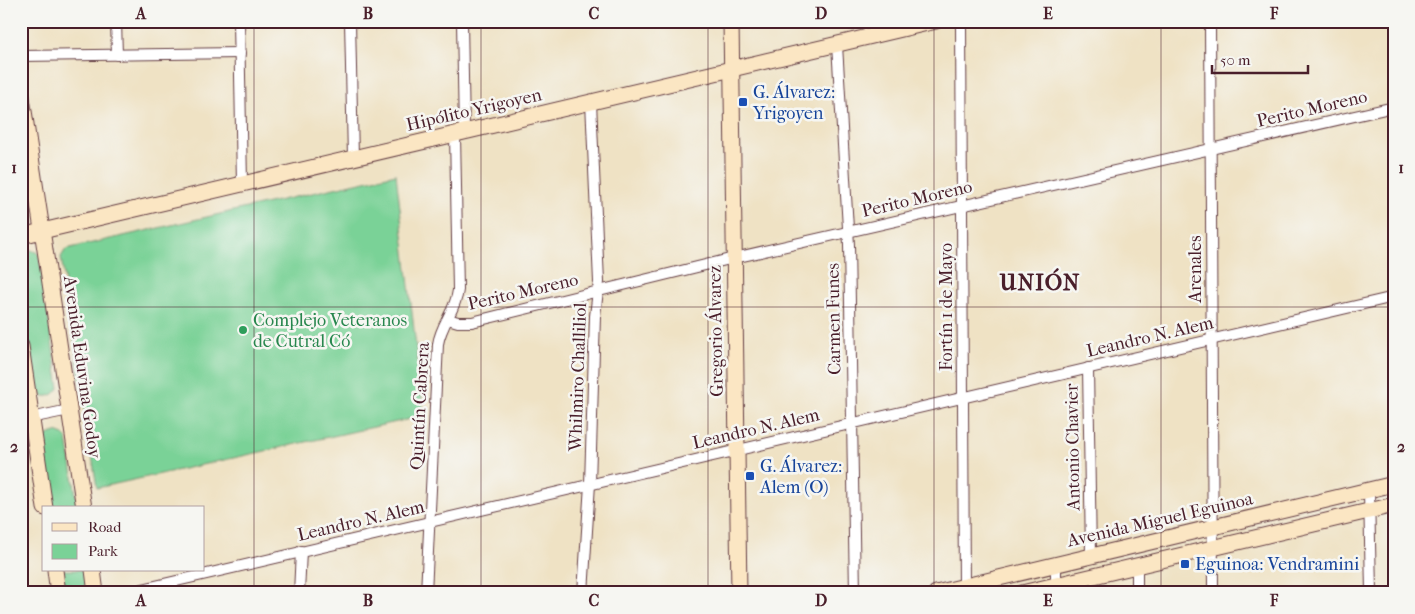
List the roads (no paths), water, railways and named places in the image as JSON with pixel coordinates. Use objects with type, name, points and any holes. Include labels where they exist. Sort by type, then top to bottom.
[{"type":"main road","name":"Gregorio Álvarez","points":[[731,21],[739,593]]},
{"type":"main road","name":"Hipólito Yrigoyen","points":[[21,236],[936,21]]},
{"type":"main road","name":"Avenida Eduvina Godoy","points":[[21,91],[84,506]]},
{"type":"main road","points":[[21,346],[27,419],[46,506]]},
{"type":"main road","name":"Avenida Miguel Eguinoa","points":[[936,593],[964,589],[1056,564],[1394,484]]},
{"type":"main road","points":[[1022,593],[1056,589],[1137,565],[1394,504]]},
{"type":"main road","points":[[55,572],[58,593]]},
{"type":"main road","points":[[93,572],[96,593]]},
{"type":"street","points":[[116,21],[117,55]]},
{"type":"street","points":[[239,21],[242,184]]},
{"type":"street","points":[[350,21],[353,158]]},
{"type":"street","name":"Quintín Cabrera","points":[[426,593],[438,344],[439,337],[457,300],[458,290],[462,21]]},
{"type":"street","name":"Fortín 1 de Mayo","points":[[961,21],[964,589]]},
{"type":"street","name":"Arenales","points":[[1210,21],[1213,593]]},
{"type":"street","name":"Carmen Funes","points":[[837,44],[848,232],[855,593]]},
{"type":"street","points":[[21,56],[240,53]]},
{"type":"street","name":"Whilmiro Challiliol","points":[[583,593],[590,484],[595,316],[599,270],[591,102]]},
{"type":"street","name":"Perito Moreno","points":[[448,319],[458,322],[472,322],[734,258],[1394,107]]},
{"type":"street","name":"Leandro N. Alem","points":[[125,593],[1394,298]]},
{"type":"street","name":"Antonio Chavier","points":[[1088,368],[1091,556]]},
{"type":"street","points":[[27,419],[69,410]]},
{"type":"street","points":[[1369,490],[1371,593]]},
{"type":"street","points":[[299,593],[301,552]]},
{"type":"street","points":[[1056,564],[1056,589]]},
{"type":"street","points":[[1137,565],[1137,593]]},
{"type":"place","name":"G. Álvarez: Yrigoyen","points":[[743,102]]},
{"type":"place","name":"Complejo Veteranos de Cutral Có","points":[[243,330]]},
{"type":"place","name":"G. Álvarez: Alem (O)","points":[[750,476]]},
{"type":"place","name":"Eguinoa: Vendramini","points":[[1185,564]]},
{"type":"district","name":"UNIÓN","points":[[1040,283]]}]
